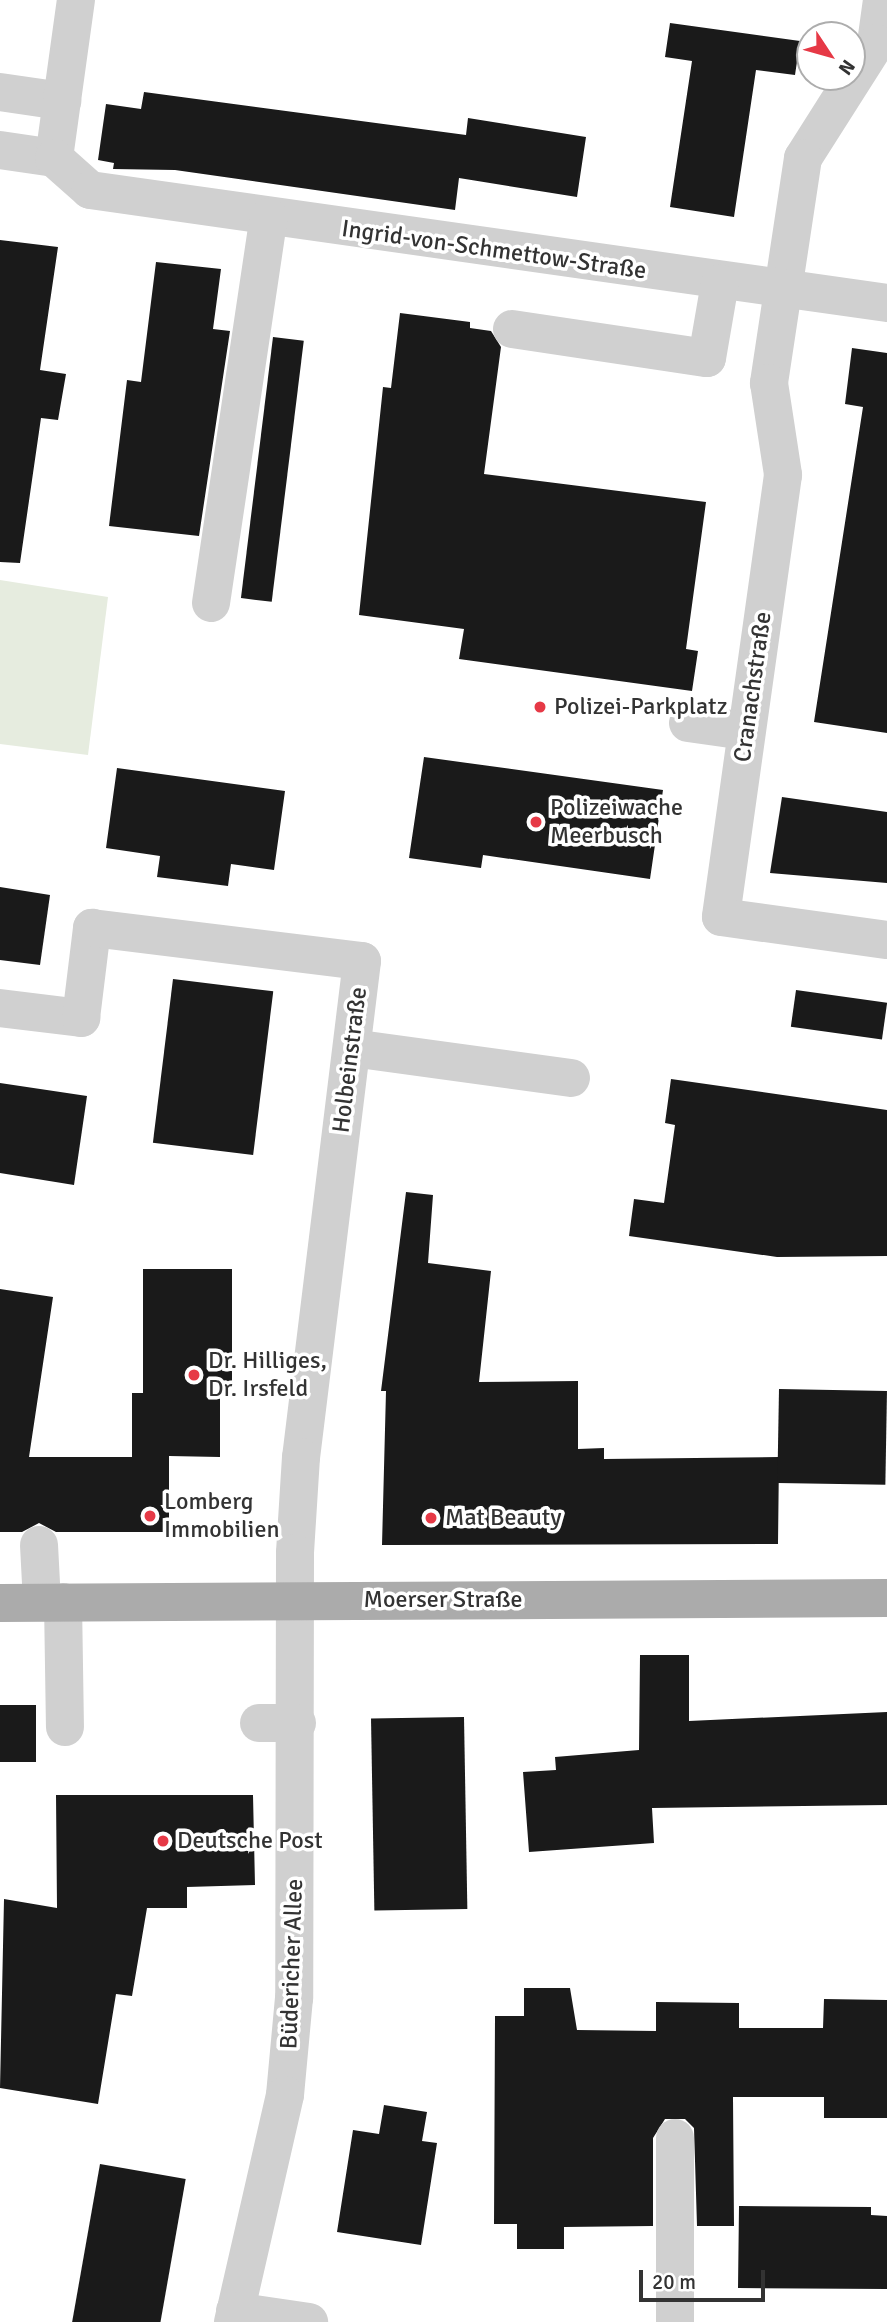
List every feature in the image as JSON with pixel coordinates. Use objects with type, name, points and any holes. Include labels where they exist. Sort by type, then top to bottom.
[{"type":"main road","name":"Moerser Straße","points":[[0,1602],[887,1598]]},
{"type":"street","points":[[0,150],[54,158],[76,0]]},
{"type":"street","name":"Cranachstraße","points":[[882,0],[876,43],[803,158],[769,383],[783,475],[721,917],[887,940]]},
{"type":"street","points":[[0,92],[62,101]]},
{"type":"street","name":"Ingrid-von-Schmettow-Straße","points":[[54,158],[90,190],[783,291]]},
{"type":"street","points":[[211,603],[269,216]]},
{"type":"street","points":[[512,329],[707,358],[720,283]]},
{"type":"street","points":[[783,291],[887,303]]},
{"type":"street","points":[[688,723],[746,731]]},
{"type":"street","name":"Holbeinstraße","points":[[0,1008],[81,1018],[92,928],[362,961],[301,1457],[295,1600]]},
{"type":"street","points":[[352,1048],[571,1078]]},
{"type":"street","points":[[39,1545],[52,1602],[65,1727]]},
{"type":"street","name":"Büdericher Allee","points":[[234,2316],[285,2095],[294,1998],[297,1723],[295,1600]]},
{"type":"street","points":[[259,1723],[297,1723]]},
{"type":"street","points":[[675,2138],[675,2322]]},
{"type":"street","points":[[234,2316],[309,2322]]},
{"type":"shaded area","points":[[0,580],[108,597],[88,755],[0,744]]},
{"type":"building","points":[[670,23],[796,40],[795,75],[756,70],[734,217],[670,207],[692,61],[665,57]]},
{"type":"building","points":[[144,92],[466,135],[468,118],[586,137],[577,197],[459,178],[455,210],[175,170],[113,169],[114,163],[98,160],[106,104],[141,109]]},
{"type":"building","points":[[0,240],[58,247],[40,370],[66,374],[58,420],[41,418],[20,563],[0,562]]},
{"type":"building","points":[[156,262],[221,269],[213,329],[230,331],[199,536],[109,526],[127,380],[141,382]]},
{"type":"building","points":[[400,313],[470,322],[470,328],[491,331],[501,347],[484,474],[706,502],[686,649],[698,651],[692,691],[459,659],[464,629],[359,615],[383,387],[391,388]]},
{"type":"building","points":[[273,337],[304,341],[272,602],[241,598]]},
{"type":"building","points":[[852,348],[887,353],[887,733],[814,722],[863,407],[845,404]]},
{"type":"building","name":"Polizeiwache Meerbusch","points":[[424,757],[663,790],[650,879],[483,855],[481,868],[409,858]]},
{"type":"building","points":[[117,768],[285,791],[274,870],[231,864],[228,886],[157,877],[160,856],[106,848]]},
{"type":"building","points":[[782,797],[887,812],[887,883],[770,873]]},
{"type":"building","points":[[0,887],[50,895],[40,965],[0,960]]},
{"type":"building","points":[[173,979],[273,991],[253,1155],[153,1143]]},
{"type":"building","points":[[796,990],[887,1003],[882,1039],[791,1027]]},
{"type":"building","points":[[671,1079],[887,1110],[887,1256],[777,1257],[629,1236],[634,1199],[664,1203],[675,1125],[665,1123]]},
{"type":"building","points":[[0,1083],[87,1096],[74,1185],[0,1173]]},
{"type":"building","points":[[406,1192],[433,1195],[428,1263],[491,1271],[479,1382],[578,1381],[578,1449],[604,1448],[604,1459],[779,1457],[778,1544],[382,1545],[386,1391],[381,1391]]},
{"type":"building","points":[[143,1269],[232,1269],[232,1396],[220,1396],[220,1457],[169,1456],[169,1532],[56,1532],[39,1523],[22,1532],[0,1532],[0,1289],[53,1297],[29,1457],[132,1457],[132,1393],[143,1393]]},
{"type":"building","points":[[779,1389],[887,1391],[885,1485],[777,1483]]},
{"type":"building","points":[[640,1655],[689,1655],[689,1721],[887,1712],[887,1805],[652,1808],[654,1843],[529,1852],[523,1772],[556,1770],[555,1757],[639,1750]]},
{"type":"building","points":[[0,1705],[36,1705],[36,1762],[0,1762]]},
{"type":"building","points":[[464,1717],[467,1909],[374,1911],[371,1719]]},
{"type":"building","points":[[56,1795],[253,1795],[255,1885],[187,1887],[187,1908],[147,1908],[132,1996],[116,1994],[98,2104],[0,2088],[4,1899],[57,1908]]},
{"type":"building","points":[[524,1988],[570,1988],[577,2030],[656,2031],[656,2002],[739,2003],[739,2028],[823,2028],[824,1999],[887,2000],[887,2118],[824,2118],[824,2097],[733,2097],[734,2226],[697,2226],[694,2128],[685,2119],[665,2119],[653,2138],[653,2226],[564,2227],[564,2249],[517,2249],[517,2224],[494,2224],[495,2016],[524,2016]]},
{"type":"building","points":[[384,2105],[427,2112],[422,2141],[437,2143],[421,2245],[337,2232],[353,2130],[379,2134]]},
{"type":"building","points":[[100,2164],[186,2179],[160,2322],[72,2322]]},
{"type":"building","points":[[739,2206],[871,2207],[871,2215],[887,2216],[887,2289],[738,2288]]},
{"type":"place","name":"Polizei-Parkplatz","points":[[540,707]]},
{"type":"place","name":"Polizeiwache Meerbusch","points":[[536,822]]},
{"type":"place","name":"Dr. Hilliges, Dr. Irsfeld","points":[[194,1375]]},
{"type":"place","name":"Lomberg Immobilien","points":[[150,1516]]},
{"type":"place","name":"Mat Beauty","points":[[431,1518]]},
{"type":"place","name":"Deutsche Post","points":[[163,1841]]}]
